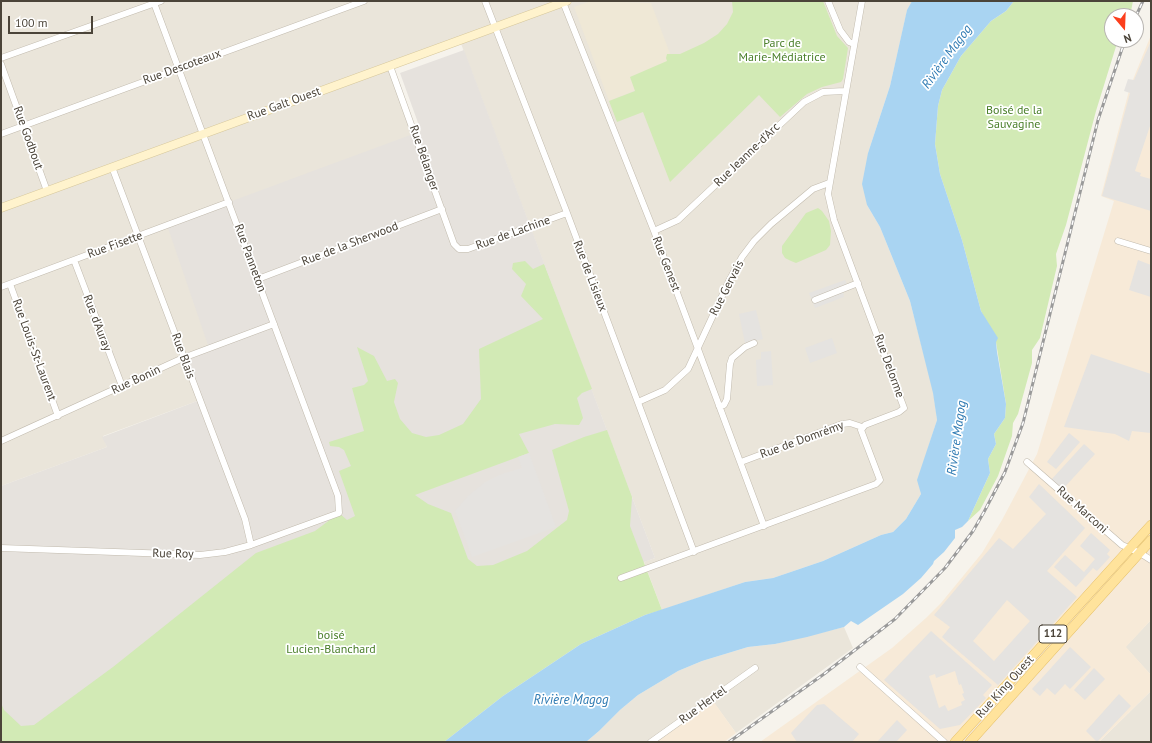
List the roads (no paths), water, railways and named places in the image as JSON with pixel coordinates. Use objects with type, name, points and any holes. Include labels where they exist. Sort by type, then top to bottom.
[{"type":"main road","name":"Rue King Ouest","points":[[955,742],[1151,525]]},
{"type":"main road","name":"Rue King Ouest","points":[[970,742],[1151,540]]},
{"type":"street","points":[[1,58],[150,3],[161,1]]},
{"type":"street","name":"Rue Descoteaux","points":[[1,134],[179,67],[364,1]]},
{"type":"street","name":"Rue de Lisieux","points":[[485,1],[567,213],[694,552]]},
{"type":"street","points":[[828,1],[843,36],[849,42],[854,44]]},
{"type":"street","name":"Rue Delorme","points":[[862,1],[829,183],[831,209],[904,408],[899,412],[862,427]]},
{"type":"street","name":"Rue Galt Ouest","points":[[1,208],[565,2]]},
{"type":"street","name":"Rue Genest","points":[[565,2],[654,231],[764,526]]},
{"type":"street","name":"Rue Panneton","points":[[150,3],[179,67],[258,279],[338,496],[339,513]]},
{"type":"street","name":"Rue Godbout","points":[[1,64],[47,191]]},
{"type":"street","name":"Rue Bélanger","points":[[390,66],[454,244],[460,249]]},
{"type":"street","name":"Rue Jeanne-d'Arc","points":[[654,231],[678,220],[804,102],[823,92],[845,91]]},
{"type":"street","name":"Rue Blais","points":[[112,167],[245,520],[250,545]]},
{"type":"street","name":"Rue Gervais","points":[[638,402],[665,390],[688,369],[729,280],[742,257],[754,241],[771,224],[813,189],[829,183]]},
{"type":"street","name":"Rue Fisette","points":[[1,287],[229,202]]},
{"type":"street","name":"Rue de la Sherwood","points":[[258,279],[442,209]]},
{"type":"street","name":"Rue de Lachine","points":[[460,249],[468,249],[567,213]]},
{"type":"street","points":[[1118,241],[1151,251]]},
{"type":"street","name":"Rue d'Auray","points":[[74,260],[122,386]]},
{"type":"street","points":[[815,300],[858,283]]},
{"type":"street","name":"Rue Louis-St-Laurent","points":[[10,284],[58,416]]},
{"type":"street","name":"Rue Bonin","points":[[1,441],[183,358],[274,324]]},
{"type":"street","points":[[719,406],[724,405],[727,399],[730,364],[732,358],[745,347],[754,343]]},
{"type":"street","name":"Rue de Domrémy","points":[[741,462],[842,424],[850,423],[862,427]]},
{"type":"street","points":[[621,578],[879,482],[880,477],[862,434],[862,427]]},
{"type":"street","name":"Rue Marconi","points":[[1027,462],[1096,524],[1129,549],[1140,553],[1151,560]]},
{"type":"street","name":"Rue Roy","points":[[1,548],[200,555],[225,552],[250,545],[339,513]]},
{"type":"street","name":"Rue Hertel","points":[[651,742],[755,668]]},
{"type":"street","points":[[860,668],[944,742]]},
{"type":"water","name":"Rivière Magog","points":[[912,1],[1014,1],[1006,11],[991,21],[961,56],[942,90],[938,106],[935,144],[940,174],[962,240],[981,311],[998,338],[996,342],[997,352],[1006,404],[1005,418],[994,434],[996,444],[988,459],[990,473],[968,521],[962,527],[955,530],[955,538],[921,578],[903,594],[858,625],[851,621],[844,627],[807,637],[775,644],[748,647],[702,661],[678,671],[638,695],[586,742],[444,742],[503,696],[581,644],[645,615],[745,582],[773,578],[823,561],[881,535],[893,532],[906,519],[921,494],[917,480],[937,420],[933,393],[910,301],[880,227],[867,205],[862,184],[868,153],[890,86],[907,10]]},
{"type":"railway","points":[[1140,8],[1143,1]]},
{"type":"railway","points":[[729,742],[824,674],[895,619],[945,568],[973,531],[984,512],[1005,472],[1023,423],[1098,120],[1122,48]]},
{"type":"park label","name":"Parc de Marie-Médiatrice","points":[[782,51]]},
{"type":"park label","name":"Boisé de la Sauvagine","points":[[1014,118]]},
{"type":"park label","name":"boisé Lucien-Blanchard","points":[[331,643]]}]
